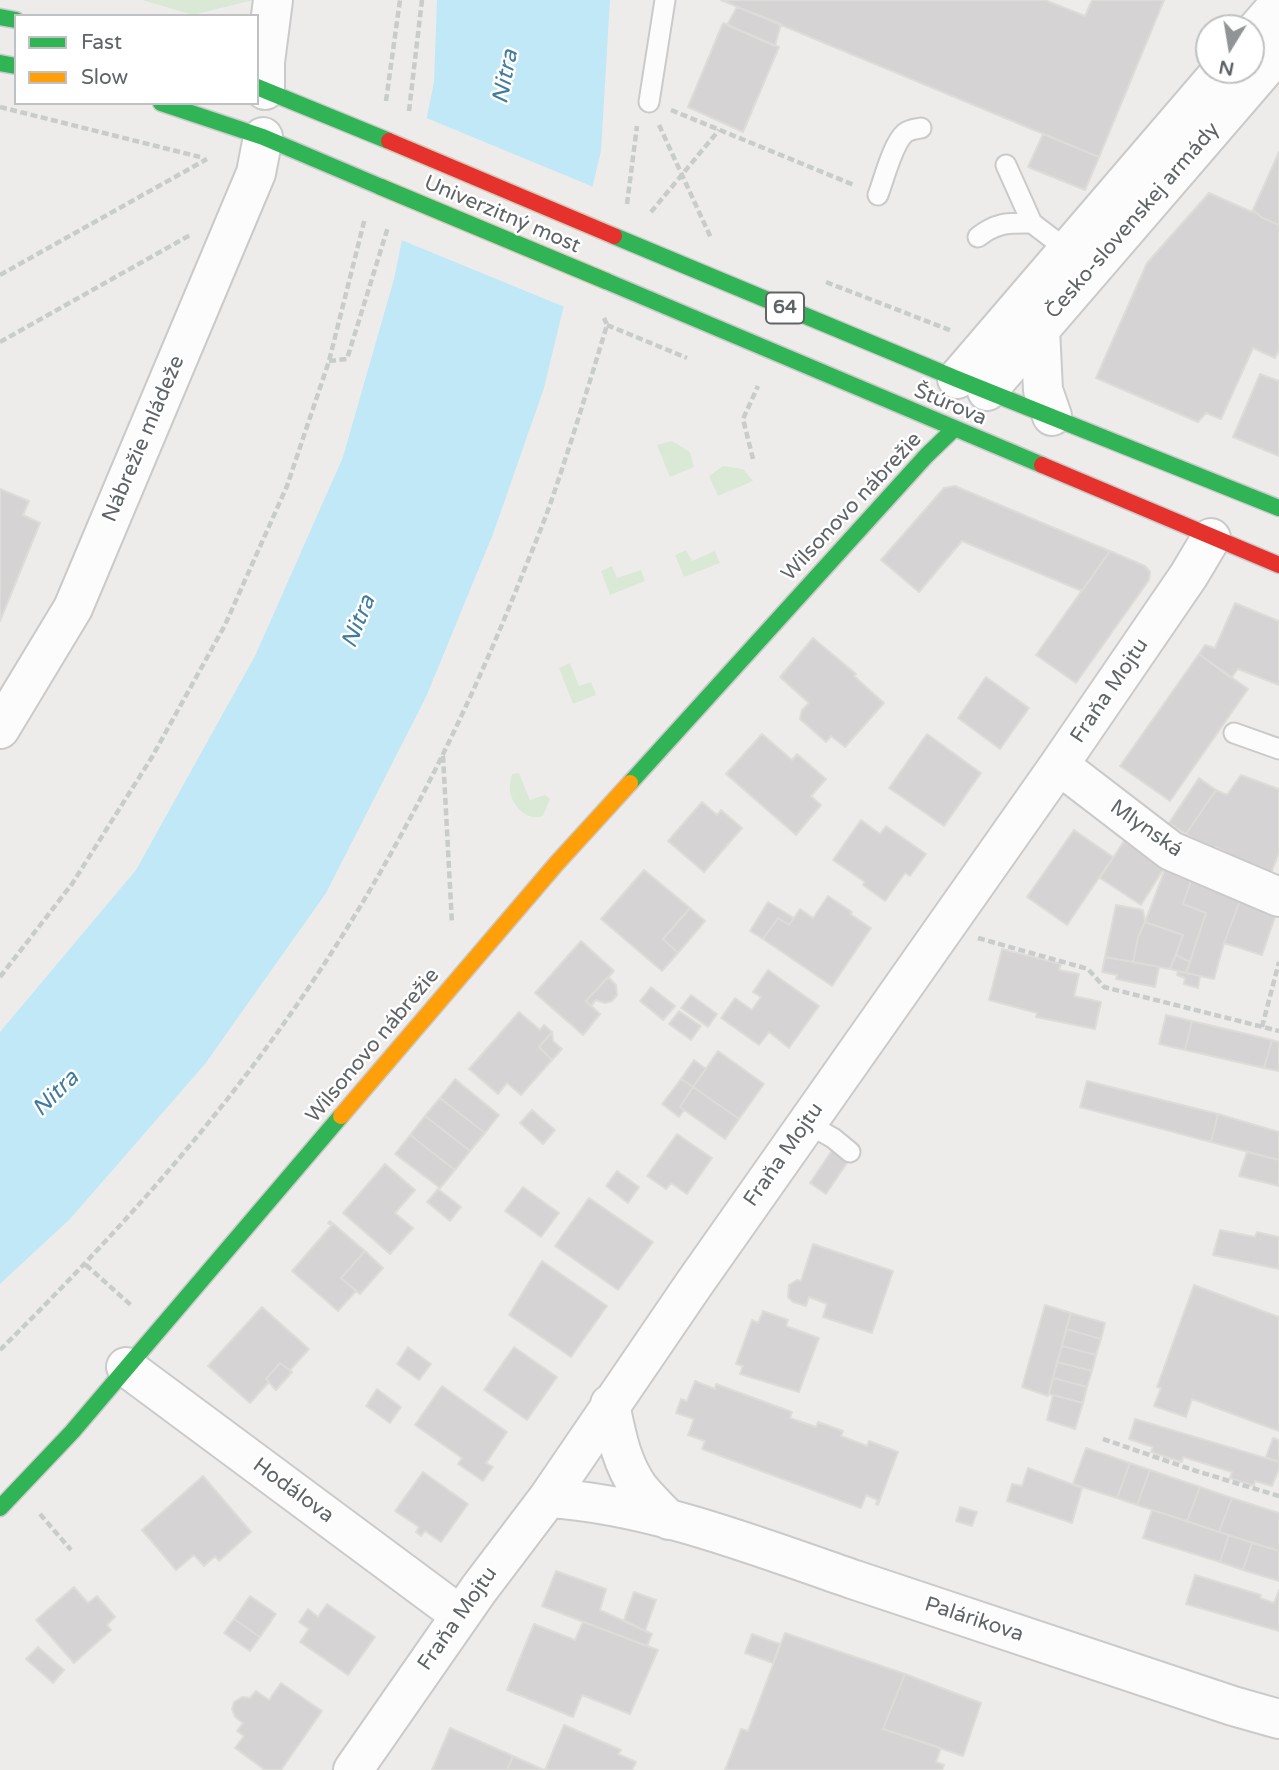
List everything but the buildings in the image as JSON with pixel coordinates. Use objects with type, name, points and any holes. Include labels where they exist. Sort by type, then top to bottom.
[{"type":"main road","name":"64","points":[[174,105],[262,119]]},
{"type":"main road","name":"Univerzitný most","points":[[262,119],[389,141],[614,236]]},
{"type":"main road","name":"Univerzitný most","points":[[262,119],[382,187],[607,281]]},
{"type":"main road","name":"Štúrova","points":[[614,236],[968,390],[1052,416],[1279,508]]},
{"type":"main road","name":"Štúrova","points":[[607,281],[925,418],[958,424],[1211,538],[1279,565]]},
{"type":"main road","name":"Wilsonovo nábrežie","points":[[0,1508],[72,1432],[557,863],[958,424]]},
{"type":"main road","name":"Wilsonovo nábrežie","points":[[782,614],[872,490]]},
{"type":"street","name":"Nábrežie mládeže","points":[[0,729],[73,608],[262,119],[265,62],[273,0]]},
{"type":"street","points":[[1265,20],[1279,4]]},
{"type":"street","name":"Česko-slovenskej armády","points":[[968,390],[1040,329],[1279,52]]},
{"type":"street","name":"Česko-slovenskej armády","points":[[968,390],[1066,249],[1210,84]]},
{"type":"street","points":[[1040,329],[1043,390],[1052,416]]},
{"type":"street","name":"Fraňa Mojtu","points":[[353,1770],[460,1615],[548,1498],[610,1404],[1059,765],[1189,575],[1211,538]]},
{"type":"street","name":"Mlynská","points":[[1059,765],[1171,851],[1279,897]]},
{"type":"street","name":"Hodálova","points":[[126,1367],[460,1615]]},
{"type":"street","points":[[610,1404],[615,1431],[628,1470],[640,1489],[669,1520]]},
{"type":"street","name":"Palárikova","points":[[548,1498],[581,1500],[669,1520],[771,1551],[1233,1706],[1279,1719]]},
{"type":"lane","points":[[645,101],[665,0]]},
{"type":"lane","points":[[878,195],[898,142],[912,129],[921,128]]},
{"type":"lane","points":[[1006,165],[1032,223],[1066,249]]},
{"type":"lane","points":[[978,237],[991,227],[1032,223]]},
{"type":"lane","points":[[1234,733],[1279,749]]},
{"type":"lane","points":[[806,1123],[833,1138],[850,1152]]},
{"type":"path","points":[[386,103],[400,0]]},
{"type":"path","points":[[645,101],[878,195]]},
{"type":"path","points":[[645,101],[712,241]]},
{"type":"path","points":[[626,205],[645,101]]},
{"type":"path","points":[[0,107],[207,159]]},
{"type":"path","points":[[0,275],[207,159],[262,119]]},
{"type":"path","points":[[650,214],[720,129]]},
{"type":"path","points":[[0,977],[72,884],[152,757],[225,625],[287,485],[329,361],[366,212]]},
{"type":"path","points":[[0,342],[192,233]]},
{"type":"path","points":[[886,304],[959,334]]},
{"type":"path","points":[[0,1350],[86,1265],[175,1163],[283,1026],[364,899],[443,755],[500,630],[554,495],[607,325]]},
{"type":"path","points":[[753,459],[743,419],[758,386]]},
{"type":"path","points":[[443,755],[452,924]]},
{"type":"path","points":[[944,927],[1087,969],[1104,987],[1279,1031]]},
{"type":"path","points":[[1262,1027],[1279,962]]},
{"type":"path","points":[[1102,1439],[1279,1496]]},
{"type":"path","points":[[19,1489],[71,1550]]},
{"type":"green space","points":[[142,0],[253,0],[197,14]]},
{"type":"green space","points":[[672,441],[690,452],[694,467],[670,477],[657,445]]},
{"type":"green space","points":[[723,466],[743,469],[753,481],[718,496],[709,476]]},
{"type":"green space","points":[[686,550],[692,561],[715,551],[720,563],[684,577],[675,555]]},
{"type":"green space","points":[[612,566],[617,578],[641,570],[645,581],[610,595],[601,571]]},
{"type":"green space","points":[[570,663],[579,686],[591,682],[596,695],[573,704],[559,668]]},
{"type":"green space","points":[[519,773],[530,800],[545,795],[550,799],[543,816],[527,815],[514,803],[510,783],[512,774]]},
{"type":"water","name":"Nitra","points":[[437,0],[610,0],[601,151],[544,388],[493,534],[426,697],[326,893],[205,1064],[70,1219],[0,1284],[0,1032],[136,870],[255,656],[343,457],[394,279],[434,82]]},
{"type":"pier","points":[[424,117],[596,188],[567,308],[399,239]]},
{"type":"traffic: fast","points":[[0,17],[14,20]]},
{"type":"traffic: fast","points":[[0,63],[14,66]]},
{"type":"traffic: fast","points":[[259,88],[389,141]]},
{"type":"traffic: fast","points":[[167,105],[263,137],[381,187]]},
{"type":"traffic: fast","points":[[381,187],[606,281]]},
{"type":"traffic: fast","points":[[614,236],[957,379],[1279,508]]},
{"type":"traffic: fast","points":[[606,281],[1042,465]]},
{"type":"traffic: fast","points":[[630,783],[926,456],[954,429]]},
{"type":"traffic: fast","points":[[0,1508],[72,1432],[341,1116]]},
{"type":"traffic: slow","points":[[341,1116],[557,863],[630,783]]},
{"type":"traffic: jam","points":[[389,141],[614,236]]},
{"type":"traffic: jam","points":[[1042,465],[1279,565]]}]
